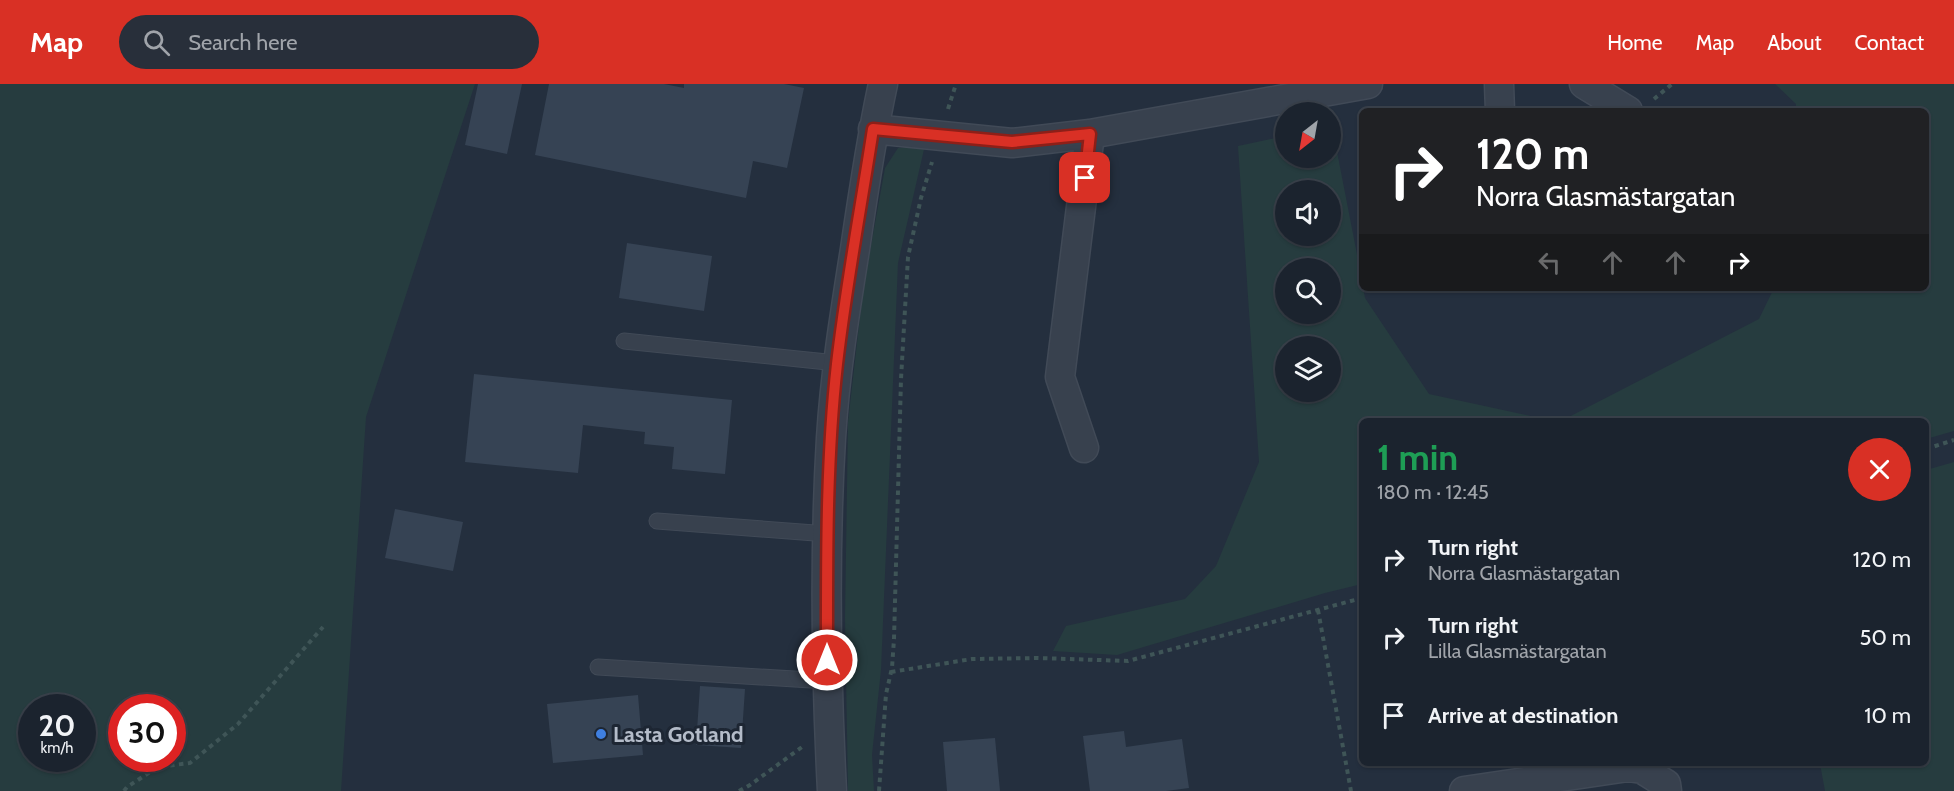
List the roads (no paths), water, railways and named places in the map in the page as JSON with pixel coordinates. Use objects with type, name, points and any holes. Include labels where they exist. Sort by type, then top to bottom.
[{"type":"street","points":[[832,791],[827,681],[831,439],[837,363],[873,129],[883,84]]},
{"type":"street","points":[[873,129],[1012,142],[1090,134],[1368,84]]},
{"type":"street","points":[[1499,84],[1500,108]]},
{"type":"street","points":[[1584,84],[1623,108]]},
{"type":"street","points":[[1084,448],[1060,377],[1090,134]]},
{"type":"street","points":[[1464,791],[1628,767],[1642,770],[1666,784],[1667,791]]},
{"type":"lane","points":[[624,341],[837,363]]},
{"type":"lane","points":[[657,521],[828,534]]},
{"type":"lane","points":[[598,667],[827,681]]},
{"type":"place","name":"Lasta Gotland","points":[[601,734]]}]
